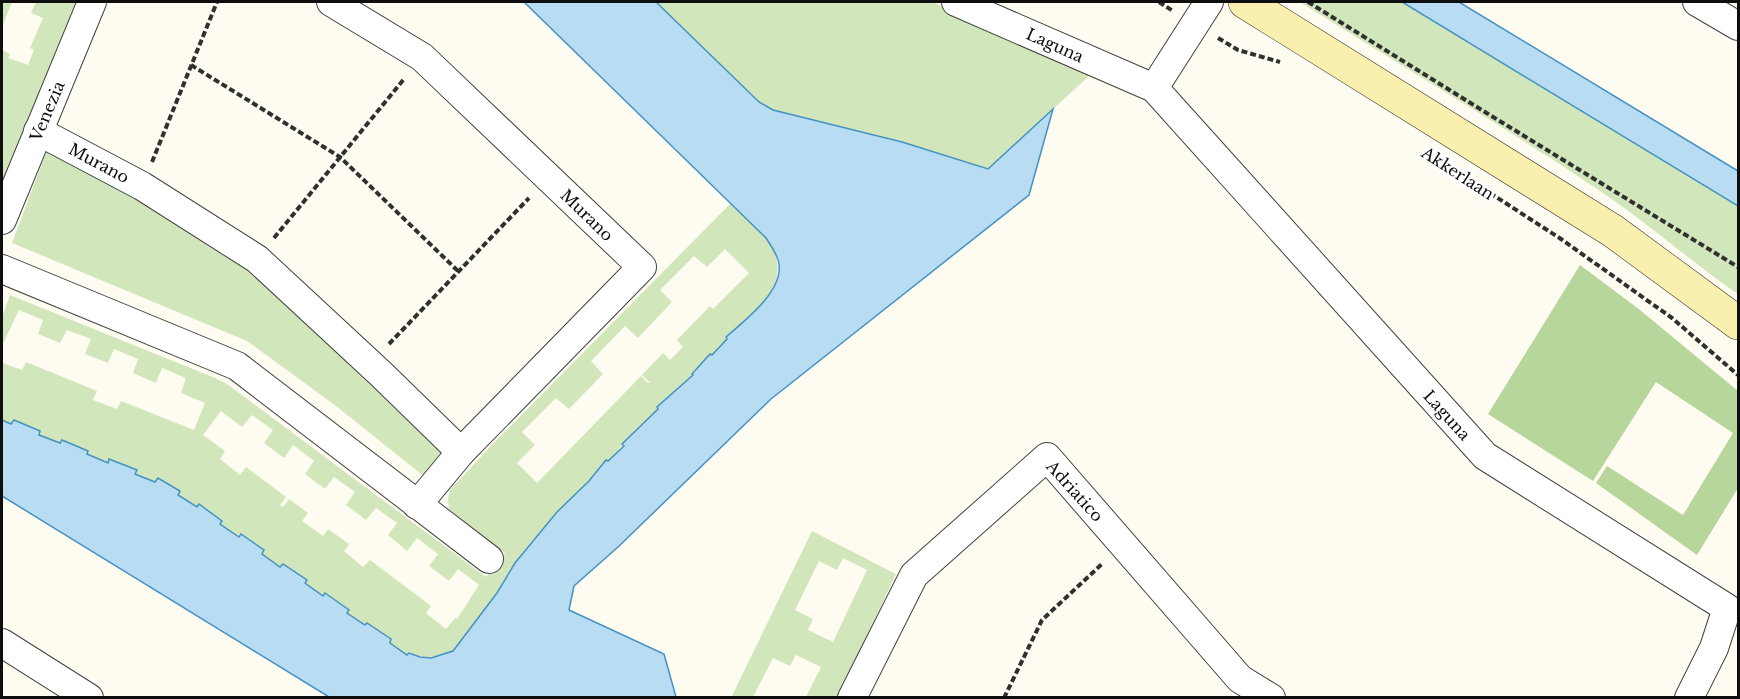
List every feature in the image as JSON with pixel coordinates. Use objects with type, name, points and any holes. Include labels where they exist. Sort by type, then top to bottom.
[{"type":"street","name":"Venezia","points":[[2,220],[92,2]]},
{"type":"street","name":"Murano","points":[[331,2],[422,57],[642,267],[461,452],[417,505]]},
{"type":"street","name":"Laguna","points":[[956,2],[1154,88],[1485,456],[1727,608],[1714,648],[1689,698]]},
{"type":"street","name":"Akkerlaan","points":[[1245,2],[1613,231],[1738,323]]},
{"type":"street","points":[[1697,2],[1738,26]]},
{"type":"street","points":[[1154,88],[1202,14]]},
{"type":"street","name":"Murano","points":[[38,131],[142,186],[257,259],[370,363],[461,452]]},
{"type":"street","points":[[2,269],[237,366],[489,559]]},
{"type":"street","name":"Adriatico","points":[[852,698],[914,575],[1047,457],[1240,679],[1271,698]]},
{"type":"street","points":[[2,643],[89,698]]},
{"type":"path","points":[[142,186],[217,2]]},
{"type":"path","points":[[1159,2],[1202,14],[1238,50],[1278,61],[1288,67]]},
{"type":"path","points":[[1308,2],[1738,267]]},
{"type":"path","points":[[257,259],[422,57]]},
{"type":"path","points":[[191,65],[340,157],[459,272]]},
{"type":"path","points":[[370,363],[549,178]]},
{"type":"path","name":"Akkerlaan","points":[[1484,189],[1561,238],[1672,318],[1738,375]]},
{"type":"path","points":[[1004,698],[1042,620],[1123,544]]},
{"type":"green space","points":[[2,2],[12,2],[2,27]]},
{"type":"green space","points":[[36,2],[76,2],[2,184],[2,50],[10,54],[8,58],[28,65],[34,50],[30,48],[43,18],[31,13]]},
{"type":"green space","points":[[656,2],[932,2],[1089,76],[988,169],[902,142],[773,110],[759,102]]},
{"type":"green space","points":[[1300,2],[1402,2],[1738,206],[1738,294],[1600,191]]},
{"type":"green space","points":[[47,150],[138,196],[252,267],[449,452],[426,478],[336,406],[247,341],[12,243]]},
{"type":"green space","points":[[730,204],[755,225],[767,239],[775,255],[778,269],[769,294],[692,373],[693,375],[643,425],[641,424],[608,462],[606,461],[515,563],[497,593],[453,651],[431,657],[409,653],[407,655],[389,643],[391,639],[368,623],[365,626],[347,613],[349,609],[326,593],[323,596],[304,583],[306,580],[283,564],[281,567],[262,554],[264,550],[241,534],[239,537],[220,524],[222,520],[178,495],[180,491],[158,479],[156,483],[135,474],[136,470],[110,460],[108,463],[86,454],[87,451],[62,440],[60,443],[39,435],[40,431],[14,420],[12,424],[2,420],[2,363],[22,370],[26,362],[97,391],[93,400],[117,409],[121,401],[194,430],[205,403],[181,393],[186,378],[162,368],[156,383],[133,373],[138,359],[114,349],[108,363],[85,354],[91,339],[67,330],[60,343],[38,334],[43,320],[19,310],[2,346],[2,317],[10,295],[227,384],[486,577],[505,553],[449,509],[448,499],[450,490]],"holes":[[[725,249],[749,273],[713,309],[710,306],[677,340],[683,347],[670,360],[663,353],[642,375],[650,381],[648,383],[641,376],[537,483],[517,463],[535,445],[522,432],[556,398],[569,409],[603,374],[591,361],[625,326],[638,338],[672,302],[660,290],[694,256],[707,267]],[[221,411],[242,427],[252,415],[273,430],[264,443],[284,458],[293,445],[314,461],[305,474],[325,489],[334,477],[355,492],[346,505],[366,520],[376,508],[397,523],[388,535],[407,551],[417,538],[438,554],[429,566],[449,581],[458,569],[479,585],[457,619],[455,618],[446,629],[426,613],[431,606],[370,560],[363,567],[344,551],[349,544],[328,529],[323,536],[302,521],[308,513],[289,499],[283,507],[280,505],[286,497],[246,467],[240,475],[220,459],[225,451],[203,435]]]},
{"type":"green space","points":[[1580,265],[1640,310],[1738,391],[1738,488],[1697,555],[1596,483],[1607,466],[1683,515],[1733,433],[1656,382],[1593,481],[1488,414]]},
{"type":"green space","points":[[812,531],[896,574],[838,697],[806,697],[821,667],[796,655],[790,666],[773,658],[753,697],[731,698]],"holes":[[[843,558],[867,570],[833,642],[808,630],[813,619],[795,610],[819,561],[837,570]]]},
{"type":"water","points":[[524,2],[656,2],[759,102],[773,110],[902,142],[988,169],[1053,109],[1029,195],[771,399],[618,547],[574,586],[569,610],[664,654],[676,697],[329,697],[2,496],[2,420],[11,424],[14,420],[40,431],[39,435],[60,443],[62,440],[108,463],[109,459],[137,470],[135,474],[155,482],[158,478],[180,491],[178,495],[197,507],[199,504],[222,521],[220,524],[239,537],[241,534],[264,550],[262,554],[280,567],[283,564],[307,580],[305,583],[323,596],[325,593],[349,610],[347,613],[391,639],[390,643],[407,655],[409,653],[431,658],[453,651],[497,593],[515,563],[557,512],[589,481],[606,460],[608,461],[624,446],[622,444],[658,409],[657,407],[693,375],[710,354],[712,355],[727,339],[726,337],[761,305],[779,275],[777,257],[766,238]]},
{"type":"water","points":[[1402,2],[1459,2],[1738,171],[1738,206]]}]
